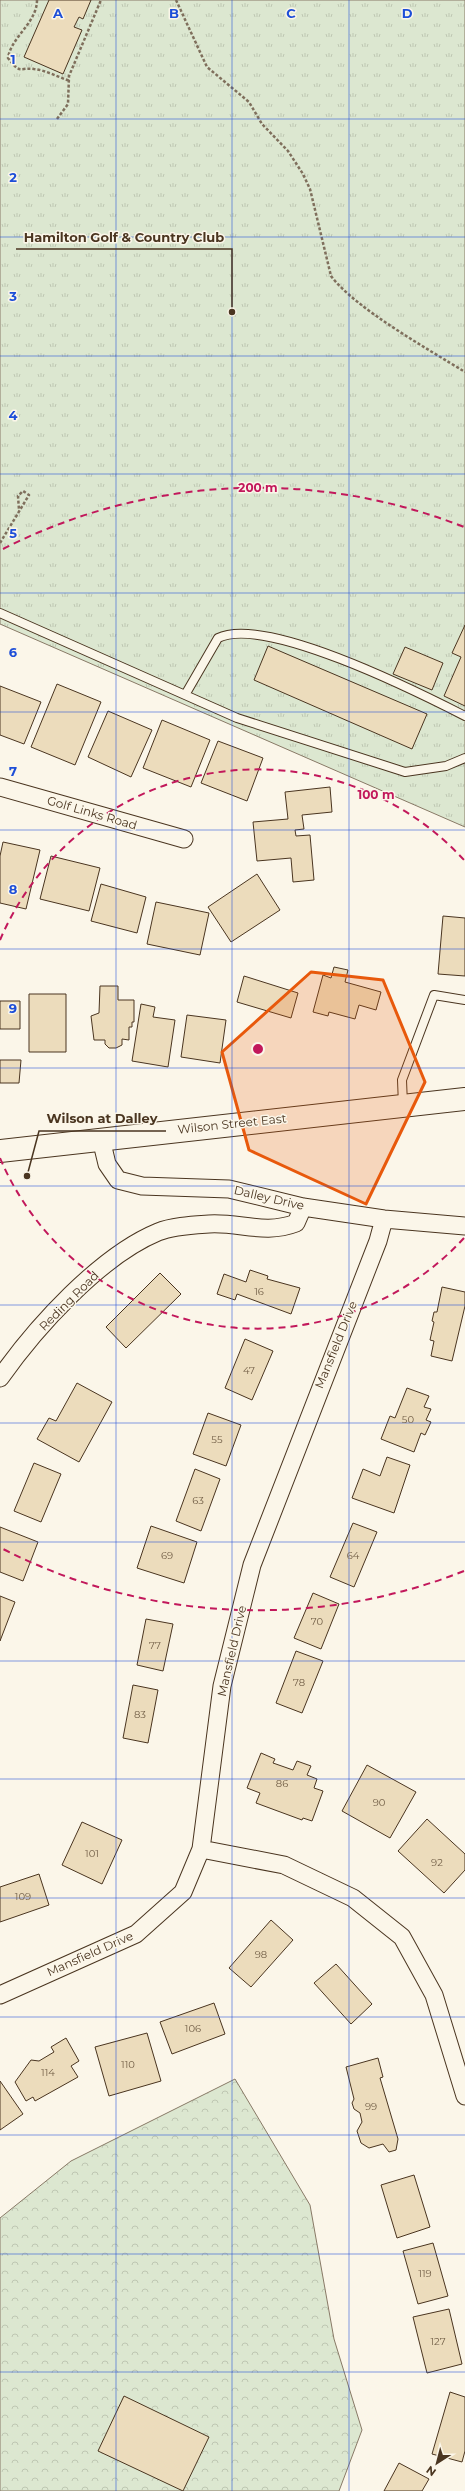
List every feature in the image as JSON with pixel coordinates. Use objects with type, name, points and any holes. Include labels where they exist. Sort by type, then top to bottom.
[{"type":"main road","name":"Wilson Street East","points":[[0,1151],[465,1098]]},
{"type":"street","name":"Golf Links Road","points":[[0,787],[184,839]]},
{"type":"street","name":"Dalley Drive","points":[[101,1139],[107,1164],[118,1180],[142,1186],[229,1189],[303,1207],[384,1219],[465,1226]]},
{"type":"street","name":"Reding Road","points":[[0,1378],[20,1350],[86,1281],[128,1247],[160,1231],[210,1224],[280,1230],[296,1223],[303,1207]]},
{"type":"street","name":"Mansfield Drive","points":[[0,1995],[136,1934],[183,1892],[201,1849],[222,1686],[252,1565],[378,1241],[384,1219]]},
{"type":"street","points":[[201,1849],[284,1865],[353,1898],[402,1937],[434,1996],[465,2096]]},
{"type":"lane","points":[[0,613],[237,718],[405,772],[446,766],[465,758]]},
{"type":"lane","points":[[185,695],[218,638],[228,633],[242,632],[276,638],[371,670],[465,716]]},
{"type":"lane","points":[[402,1106],[402,1080],[434,995],[465,1000]]},
{"type":"path","points":[[36,0],[34,12],[9,50],[8,58],[14,67],[24,71],[33,68],[70,81]]},
{"type":"path","points":[[57,119],[68,104],[69,76],[101,0]]},
{"type":"path","points":[[176,0],[207,67],[249,102],[262,124],[288,151],[303,174],[310,189],[331,276],[339,286],[375,313],[465,372]]},
{"type":"path","points":[[0,543],[19,510],[26,503],[29,495],[23,491],[18,496],[19,510]]},
{"type":"highlighted area","points":[[311,972],[383,980],[425,1082],[366,1204],[249,1150],[222,1052]]},
{"type":"green space","points":[[0,0],[465,0],[465,827],[0,624]]},
{"type":"green space","points":[[235,2079],[310,2205],[334,2339],[362,2430],[339,2491],[0,2491],[0,2218],[71,2161]]},
{"type":"building","points":[[49,0],[91,0],[83,19],[79,17],[74,27],[82,30],[63,74],[24,57]]},
{"type":"building","points":[[465,625],[465,706],[444,696],[461,657],[452,653]]},
{"type":"building","points":[[268,646],[427,714],[412,749],[254,680]]},
{"type":"building","points":[[405,647],[443,663],[432,690],[393,674]]},
{"type":"building","points":[[57,684],[101,702],[75,765],[31,747]]},
{"type":"building","points":[[0,686],[41,702],[24,744],[0,735]]},
{"type":"building","points":[[108,711],[152,730],[131,777],[88,757]]},
{"type":"building","points":[[162,720],[210,740],[191,787],[143,768]]},
{"type":"building","points":[[218,741],[263,758],[247,801],[201,783]]},
{"type":"building","points":[[330,787],[332,812],[302,815],[304,829],[295,830],[296,836],[310,835],[314,880],[293,882],[291,858],[257,861],[253,822],[288,819],[285,792]]},
{"type":"building","points":[[3,842],[40,850],[26,909],[0,903],[0,856]]},
{"type":"building","points":[[51,856],[100,868],[89,911],[40,899]]},
{"type":"building","points":[[257,874],[280,910],[231,942],[208,907]]},
{"type":"building","points":[[101,884],[146,897],[137,933],[91,921]]},
{"type":"building","points":[[156,902],[209,913],[200,955],[147,944]]},
{"type":"building","points":[[443,916],[465,918],[465,976],[438,974]]},
{"type":"building","points":[[334,967],[348,970],[345,982],[381,992],[376,1010],[359,1005],[355,1019],[329,1012],[328,1016],[313,1012],[323,975],[331,978]]},
{"type":"building","points":[[244,976],[298,993],[291,1018],[237,1002]]},
{"type":"building","points":[[100,986],[118,986],[118,1000],[134,1000],[134,1022],[132,1022],[132,1027],[129,1027],[129,1040],[122,1039],[122,1045],[116,1048],[109,1048],[105,1044],[105,1040],[94,1040],[91,1016],[99,1013]]},
{"type":"building","points":[[29,994],[66,994],[66,1052],[29,1052]]},
{"type":"building","points":[[0,1001],[20,1001],[20,1029],[0,1029]]},
{"type":"building","points":[[141,1004],[155,1007],[153,1017],[175,1020],[168,1067],[132,1061]]},
{"type":"building","points":[[187,1015],[226,1020],[220,1063],[181,1057]]},
{"type":"building","points":[[0,1060],[21,1060],[19,1083],[0,1083]]},
{"type":"building","points":[[250,1270],[268,1276],[267,1279],[300,1288],[291,1314],[237,1294],[235,1300],[217,1294],[224,1274],[246,1282]]},
{"type":"building","points":[[160,1273],[181,1294],[126,1348],[106,1327]]},
{"type":"building","points":[[442,1287],[465,1292],[465,1306],[452,1361],[431,1356],[434,1341],[430,1340],[434,1322],[432,1321],[434,1312],[437,1312]]},
{"type":"building","points":[[245,1339],[273,1351],[252,1400],[225,1388]]},
{"type":"building","points":[[77,1383],[112,1402],[79,1462],[37,1439],[49,1418],[56,1421]]},
{"type":"building","points":[[407,1388],[429,1396],[424,1407],[431,1409],[426,1420],[431,1422],[425,1435],[421,1433],[414,1452],[381,1439],[390,1416],[395,1418]]},
{"type":"building","points":[[208,1413],[241,1425],[226,1466],[193,1454]]},
{"type":"building","points":[[387,1457],[410,1465],[394,1513],[352,1498],[363,1469],[380,1476]]},
{"type":"building","points":[[34,1463],[61,1474],[41,1522],[14,1511]]},
{"type":"building","points":[[195,1469],[220,1479],[201,1531],[176,1521]]},
{"type":"building","points":[[353,1523],[377,1532],[354,1587],[330,1577]]},
{"type":"building","points":[[151,1526],[197,1542],[184,1583],[137,1568]]},
{"type":"building","points":[[0,1527],[38,1542],[23,1581],[0,1572]]},
{"type":"building","points":[[313,1593],[339,1604],[321,1649],[294,1638]]},
{"type":"building","points":[[0,1596],[15,1602],[0,1641]]},
{"type":"building","points":[[146,1619],[173,1624],[163,1671],[137,1665]]},
{"type":"building","points":[[296,1651],[323,1661],[302,1713],[276,1703]]},
{"type":"building","points":[[133,1685],[158,1690],[148,1743],[123,1738]]},
{"type":"building","points":[[261,1753],[275,1759],[273,1763],[293,1770],[297,1761],[311,1766],[307,1775],[317,1779],[314,1788],[323,1791],[312,1821],[303,1818],[302,1820],[256,1803],[260,1793],[247,1788]]},
{"type":"building","points":[[367,1765],[416,1792],[390,1838],[342,1811]]},
{"type":"building","points":[[427,1819],[465,1854],[465,1870],[444,1893],[398,1851]]},
{"type":"building","points":[[82,1822],[122,1840],[102,1884],[62,1865]]},
{"type":"building","points":[[39,1874],[49,1905],[0,1922],[0,1887]]},
{"type":"building","points":[[271,1920],[293,1940],[251,1987],[229,1968]]},
{"type":"building","points":[[336,1964],[372,2004],[351,2024],[314,1983]]},
{"type":"building","points":[[214,2003],[225,2034],[172,2054],[160,2022]]},
{"type":"building","points":[[147,2033],[161,2081],[109,2096],[95,2047]]},
{"type":"building","points":[[66,2038],[79,2061],[71,2066],[78,2077],[35,2101],[33,2097],[26,2101],[15,2082],[31,2060],[39,2061],[54,2052],[51,2047]]},
{"type":"building","points":[[378,2058],[383,2077],[380,2078],[398,2139],[396,2150],[389,2152],[383,2144],[369,2148],[361,2143],[357,2131],[362,2122],[360,2113],[354,2109],[352,2103],[354,2099],[346,2067]]},
{"type":"building","points":[[0,2081],[23,2114],[0,2130]]},
{"type":"building","points":[[414,2175],[430,2227],[397,2238],[381,2185]]},
{"type":"building","points":[[433,2243],[448,2296],[418,2304],[403,2251]]},
{"type":"building","points":[[449,2309],[462,2364],[427,2373],[413,2317]]},
{"type":"building","points":[[450,2392],[465,2397],[465,2451],[462,2462],[432,2454]]},
{"type":"building","points":[[124,2396],[209,2437],[183,2491],[98,2451]]},
{"type":"building","points":[[399,2463],[429,2479],[422,2491],[384,2491]]},
{"type":"place","name":"Hamilton Golf & Country Club","points":[[232,312]]},
{"type":"place","name":"Wilson at Dalley","points":[[27,1176]]}]
